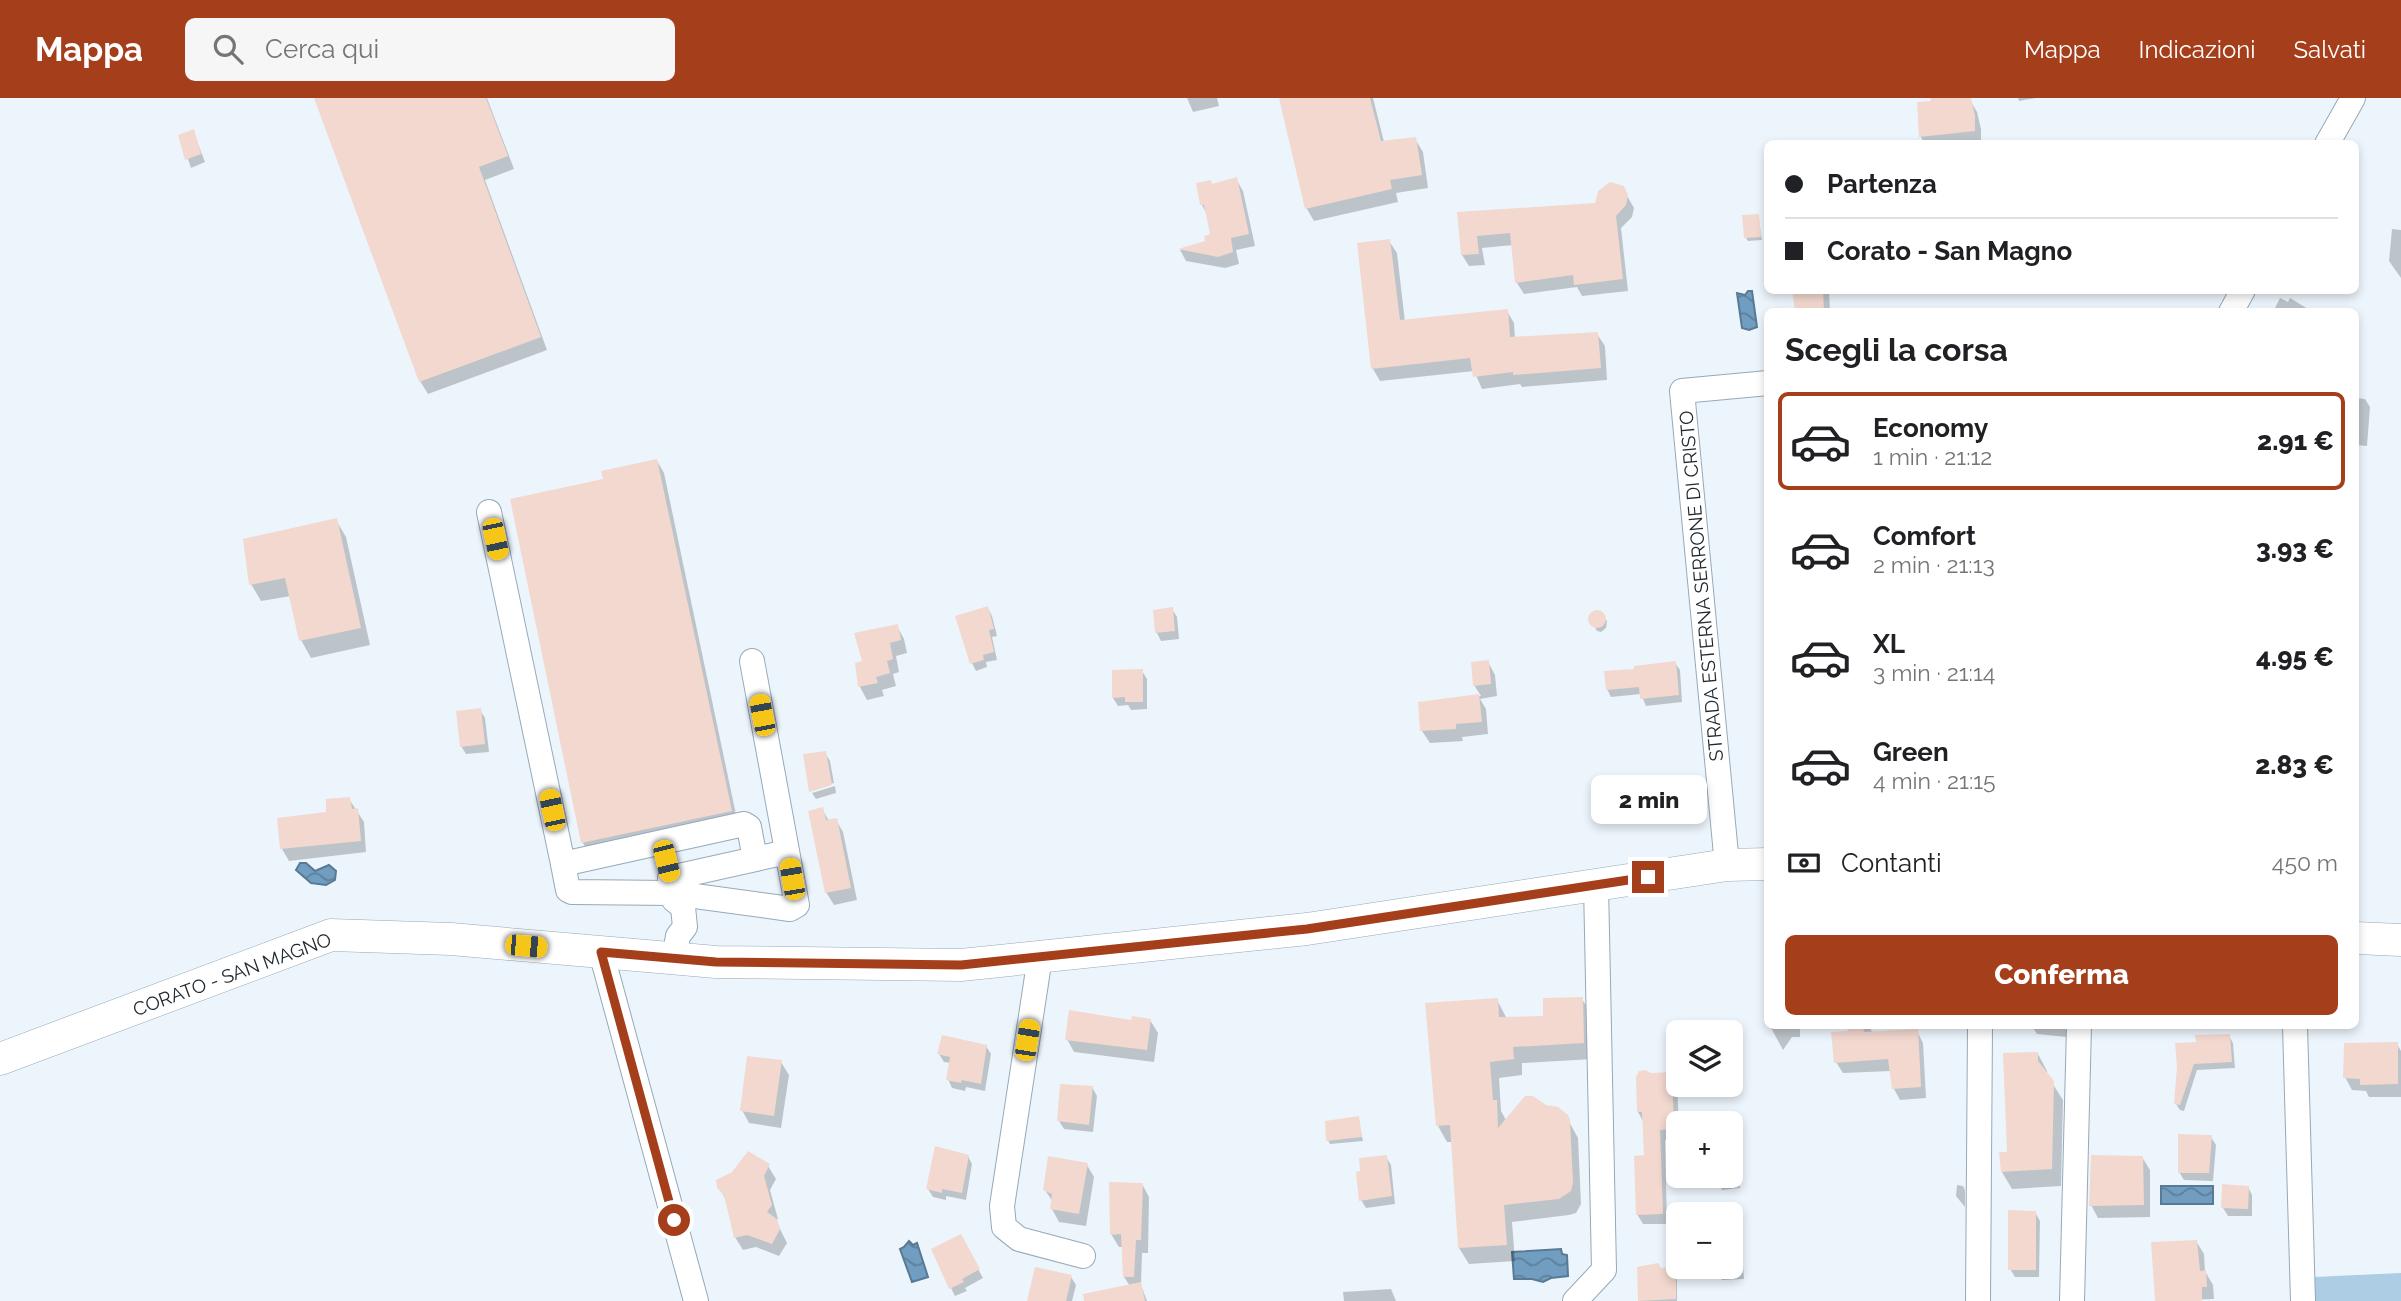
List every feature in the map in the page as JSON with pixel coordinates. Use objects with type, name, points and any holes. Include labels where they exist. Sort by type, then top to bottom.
[{"type":"main road","name":"CORATO - SAN MAGNO","points":[[0,1059],[331,935],[452,939],[601,952],[676,947],[716,962],[961,965],[1307,929],[1727,866],[1764,864]]},
{"type":"main road","points":[[2359,937],[2401,940]]},
{"type":"street","points":[[2329,140],[2353,98]]},
{"type":"street","name":"STRADA ESTERNA SERRONE DI CRISTO","points":[[1727,866],[1682,391],[1764,383]]},
{"type":"street","points":[[489,512],[568,890],[672,891],[790,909],[797,905],[752,661]]},
{"type":"street","points":[[563,864],[744,824],[749,827],[755,859]]},
{"type":"street","points":[[662,843],[672,891],[669,909],[676,947]]},
{"type":"street","points":[[672,891],[755,859],[787,852]]},
{"type":"street","points":[[1575,1301],[1605,1269],[1596,885]]},
{"type":"street","points":[[601,952],[696,1301]]},
{"type":"street","points":[[1040,957],[1002,1206],[1004,1227],[1019,1239],[1083,1256]]},
{"type":"street","points":[[1978,1301],[1980,1029]]},
{"type":"street","points":[[2072,1301],[2078,1029]]},
{"type":"street","points":[[2295,1029],[2303,1301]]},
{"type":"shaded area","points":[[2401,1273],[2401,1301],[2315,1301],[2314,1277]]},
{"type":"water","points":[[1752,291],[1757,327],[1749,330],[1742,328],[1737,293],[1745,295]]},
{"type":"water","points":[[300,863],[306,863],[315,871],[329,865],[336,871],[335,880],[326,885],[311,883],[296,870]]},
{"type":"water","points":[[2161,1186],[2213,1186],[2213,1204],[2161,1204]]},
{"type":"water","points":[[909,1241],[913,1245],[917,1243],[928,1277],[912,1282],[900,1249]]},
{"type":"water","points":[[1561,1249],[1562,1254],[1567,1255],[1568,1276],[1543,1282],[1514,1279],[1512,1252]]},
{"type":"building","points":[[314,98],[486,98],[508,156],[479,167],[541,337],[419,382]]},
{"type":"building","points":[[1279,98],[1370,98],[1381,141],[1416,137],[1422,175],[1390,180],[1392,189],[1305,209]]},
{"type":"building","points":[[1930,98],[1971,98],[1975,131],[1919,137],[1917,102],[1931,101]]},
{"type":"building","points":[[194,129],[201,154],[185,160],[178,135]]},
{"type":"building","points":[[1237,177],[1249,234],[1231,238],[1233,252],[1218,257],[1178,249],[1205,241],[1204,236],[1210,234],[1196,183],[1211,180],[1212,184]]},
{"type":"building","points":[[1610,182],[1624,186],[1628,195],[1626,205],[1616,216],[1623,279],[1574,285],[1573,275],[1515,283],[1510,233],[1477,236],[1479,254],[1461,255],[1457,212],[1595,203],[1598,191]]},
{"type":"building","points":[[1759,214],[1761,237],[1744,238],[1742,215]]},
{"type":"building","points":[[1390,239],[1400,320],[1508,309],[1510,337],[1598,332],[1601,368],[1513,375],[1513,372],[1473,377],[1470,358],[1371,369],[1357,243]]},
{"type":"building","points":[[1793,294],[1823,294],[1824,308],[1795,308]]},
{"type":"building","points":[[657,459],[732,811],[581,843],[510,499],[603,479],[601,471]]},
{"type":"building","points":[[337,518],[361,628],[299,641],[285,578],[249,585],[243,539]]},
{"type":"building","points":[[988,606],[994,629],[989,630],[994,652],[983,655],[984,660],[970,664],[955,616]]},
{"type":"building","points":[[1173,607],[1175,631],[1155,633],[1153,610]]},
{"type":"building","points":[[1593,610],[1601,610],[1606,619],[1604,626],[1593,628],[1588,623],[1588,615]]},
{"type":"building","points":[[898,624],[901,640],[890,643],[893,659],[887,661],[890,673],[876,677],[878,683],[858,687],[855,663],[862,661],[854,633]]},
{"type":"building","points":[[1489,660],[1491,684],[1473,686],[1471,662]]},
{"type":"building","points":[[1676,661],[1679,695],[1640,699],[1639,687],[1606,690],[1604,671],[1634,669],[1634,666]]},
{"type":"building","points":[[1143,669],[1143,702],[1125,702],[1125,697],[1112,698],[1112,670]]},
{"type":"building","points":[[1479,694],[1482,722],[1456,724],[1456,729],[1420,731],[1418,702]]},
{"type":"building","points":[[481,708],[485,744],[460,747],[456,711]]},
{"type":"building","points":[[826,751],[832,785],[809,792],[803,754]]},
{"type":"building","points":[[350,797],[352,809],[358,808],[361,841],[280,849],[277,818],[326,812],[326,799]]},
{"type":"building","points":[[823,807],[826,820],[837,818],[851,888],[825,893],[808,811]]},
{"type":"building","points":[[1583,997],[1584,1043],[1513,1047],[1514,1059],[1490,1062],[1493,1100],[1497,1100],[1498,1128],[1525,1096],[1533,1096],[1546,1105],[1558,1107],[1568,1115],[1573,1183],[1571,1191],[1559,1199],[1504,1205],[1507,1245],[1458,1248],[1450,1125],[1436,1126],[1425,1003],[1498,998],[1499,1017],[1543,1016],[1543,998]]},
{"type":"building","points":[[1069,1010],[1131,1020],[1132,1016],[1151,1019],[1147,1050],[1065,1040]]},
{"type":"building","points":[[1918,1029],[1921,1087],[1892,1089],[1888,1059],[1834,1063],[1831,1032]]},
{"type":"building","points":[[2230,1034],[2232,1062],[2194,1064],[2180,1105],[2174,1104],[2177,1067],[2175,1043],[2196,1042],[2195,1035]]},
{"type":"building","points":[[942,1035],[987,1045],[981,1084],[946,1080],[950,1057],[937,1054]]},
{"type":"building","points":[[2398,1042],[2398,1084],[2360,1085],[2360,1079],[2343,1078],[2344,1043]]},
{"type":"building","points":[[2038,1052],[2038,1061],[2054,1081],[2052,1169],[2001,1172],[1999,1152],[2007,1152],[2003,1053]]},
{"type":"building","points":[[747,1056],[782,1060],[774,1116],[740,1111]]},
{"type":"building","points":[[1639,1071],[1666,1072],[1666,1097],[1673,1097],[1673,1111],[1666,1111],[1666,1130],[1660,1130],[1663,1214],[1636,1215],[1634,1156],[1644,1155],[1642,1112],[1637,1112],[1636,1077]]},
{"type":"building","points":[[1060,1084],[1093,1086],[1089,1125],[1057,1121]]},
{"type":"building","points":[[1359,1116],[1362,1137],[1326,1141],[1325,1121]]},
{"type":"building","points":[[2178,1134],[2212,1135],[2209,1173],[2178,1173]]},
{"type":"building","points":[[935,1146],[969,1155],[962,1193],[942,1189],[942,1193],[926,1189]]},
{"type":"building","points":[[748,1151],[770,1164],[764,1176],[772,1205],[767,1212],[777,1219],[780,1229],[772,1244],[747,1235],[734,1238],[724,1195],[717,1188],[716,1180],[732,1172]]},
{"type":"building","points":[[1387,1155],[1392,1196],[1359,1201],[1356,1172],[1360,1171],[1359,1158]]},
{"type":"building","points":[[2091,1155],[2143,1156],[2144,1205],[2089,1206]]},
{"type":"building","points":[[1048,1156],[1088,1163],[1079,1214],[1050,1209],[1052,1194],[1043,1190]]},
{"type":"building","points":[[1109,1182],[1143,1183],[1141,1240],[1136,1240],[1134,1277],[1123,1277],[1121,1234],[1110,1235]]},
{"type":"building","points":[[2222,1184],[2249,1186],[2248,1209],[2221,1208]]},
{"type":"building","points":[[2008,1210],[2036,1211],[2036,1270],[2008,1270]]},
{"type":"building","points":[[961,1234],[980,1269],[962,1279],[964,1282],[949,1289],[931,1249]]},
{"type":"building","points":[[2197,1240],[2200,1271],[2206,1270],[2207,1287],[2202,1287],[2202,1301],[2155,1301],[2151,1242]]},
{"type":"building","points":[[1658,1263],[1661,1268],[1666,1268],[1666,1279],[1676,1279],[1676,1299],[1638,1301],[1637,1267]]},
{"type":"building","points":[[1035,1267],[1072,1275],[1066,1301],[1027,1301]]},
{"type":"building","points":[[1141,1282],[1145,1301],[1084,1301],[1083,1294]]},
{"type":"route","points":[[674,1220],[601,952],[716,962],[961,965],[1307,929],[1648,877]]}]
